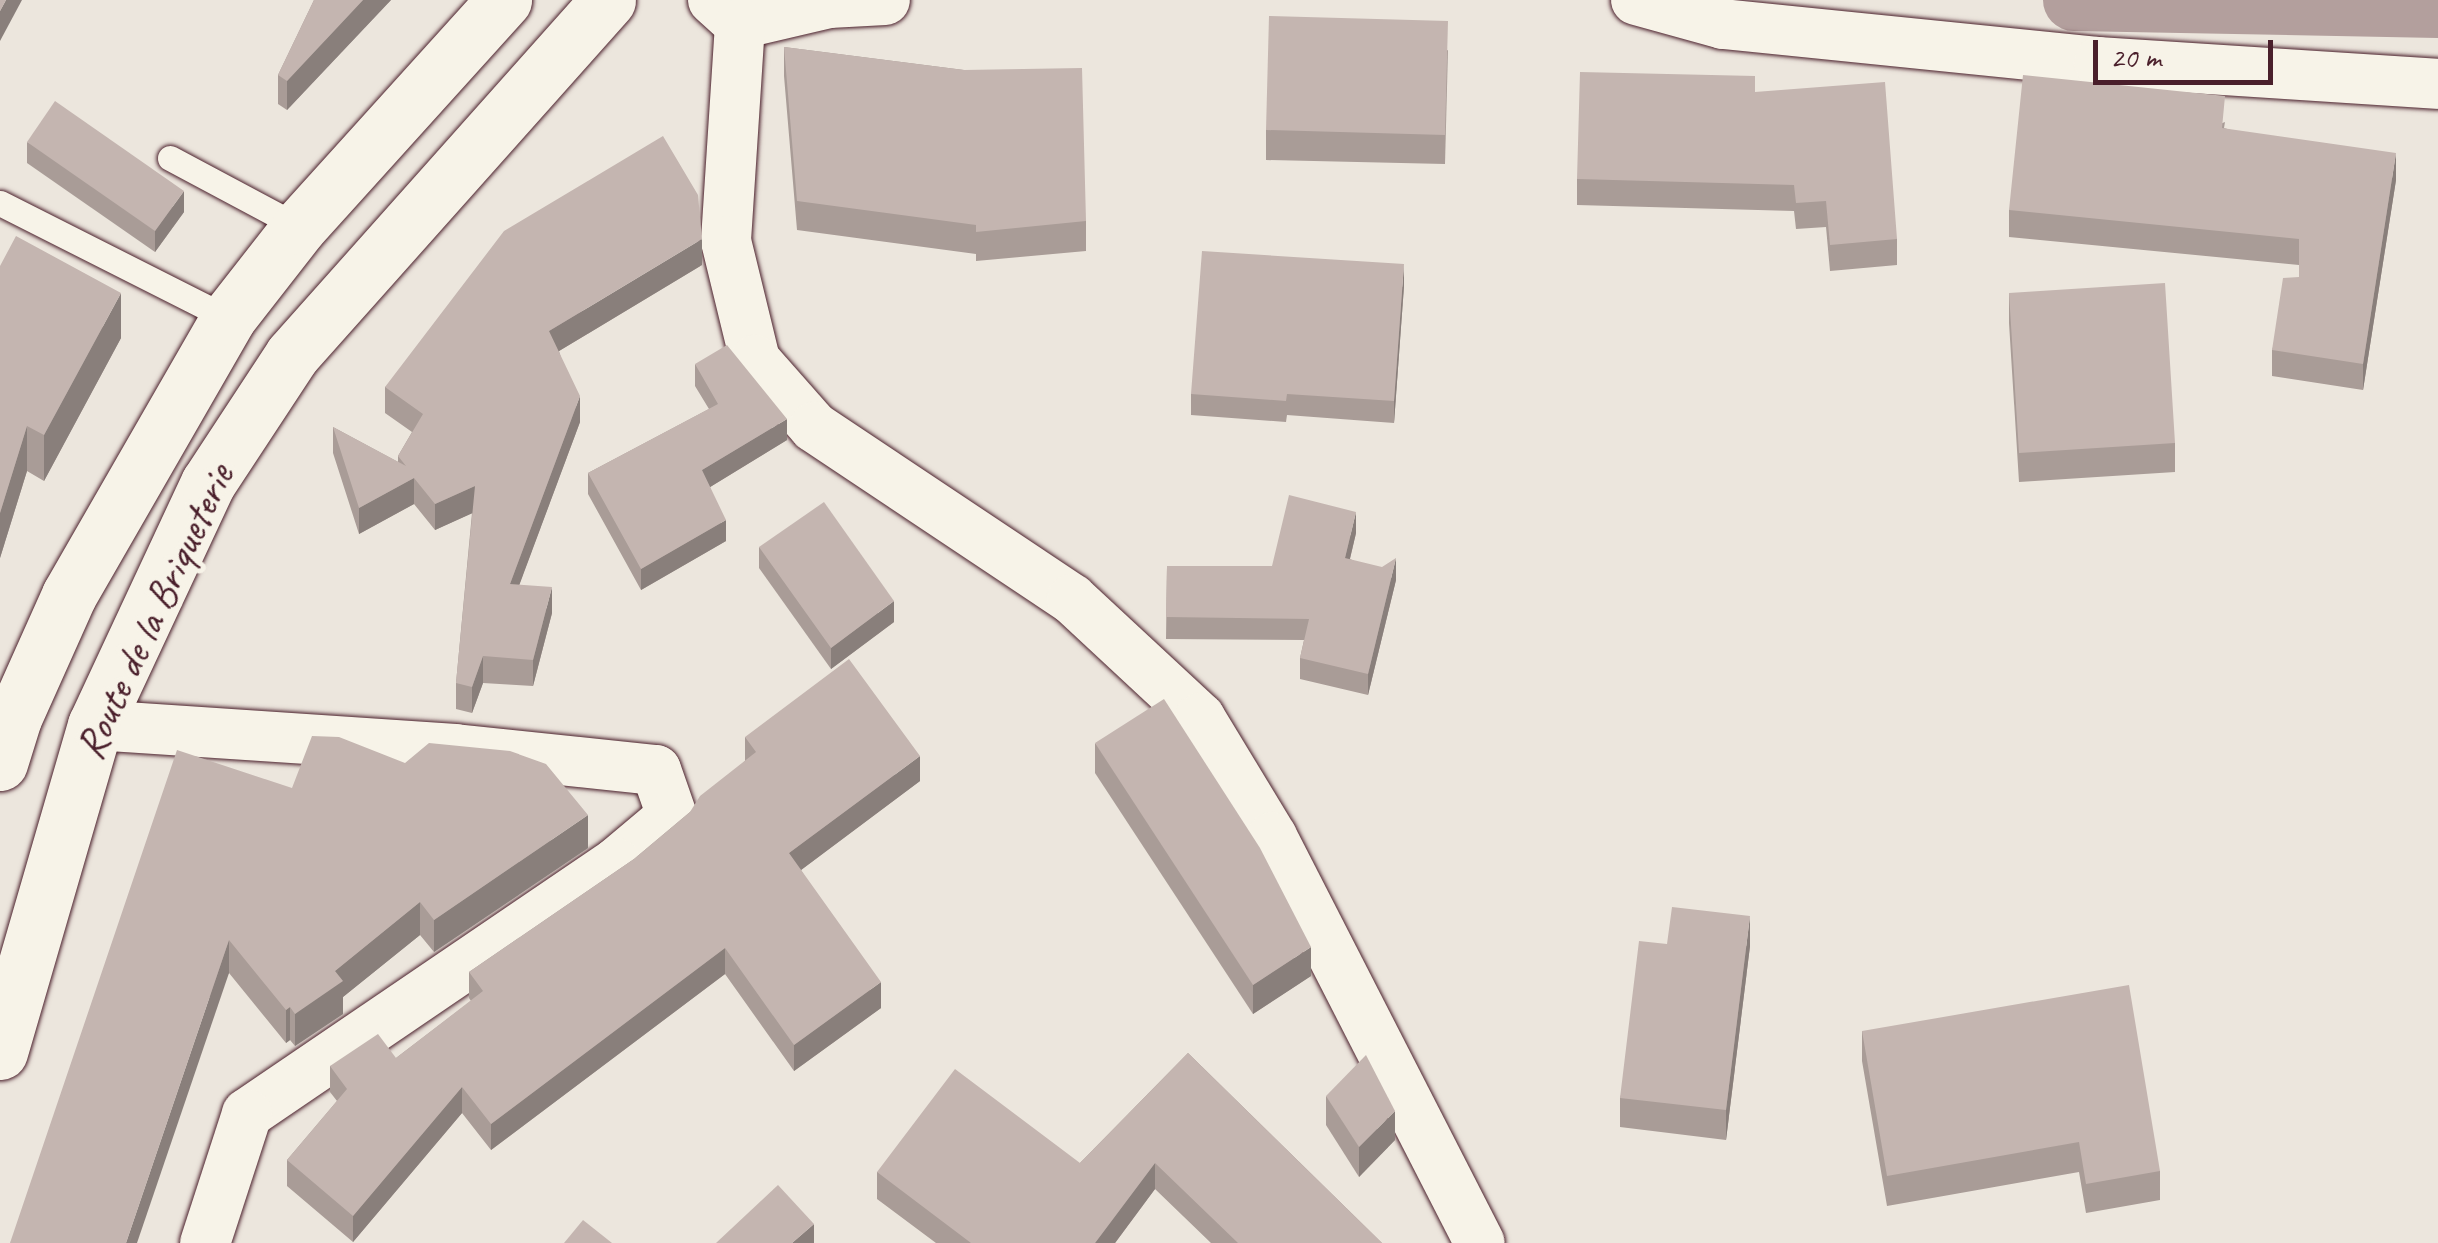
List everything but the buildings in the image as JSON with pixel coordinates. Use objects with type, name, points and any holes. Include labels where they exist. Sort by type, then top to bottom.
[{"type":"street","name":"Route de la Briqueterie","points":[[0,762],[14,718],[69,595],[228,318],[299,228],[504,0]]},
{"type":"street","name":"Route de la Briqueterie","points":[[0,1052],[95,725],[208,482],[292,355],[608,0]]},
{"type":"street","points":[[884,0],[726,12],[726,241],[755,360],[814,427],[1072,599],[1200,718],[1272,837],[1480,1243]]},
{"type":"street","points":[[1636,0],[1722,24],[2099,62],[2438,84]]},
{"type":"street","points":[[95,725],[455,749],[656,770],[672,816],[616,863],[247,1114],[205,1243]]},
{"type":"lane","points":[[170,158],[299,228]]},
{"type":"lane","points":[[0,203],[228,318]]},
{"type":"waterway","points":[[2074,0],[2438,7]]}]
